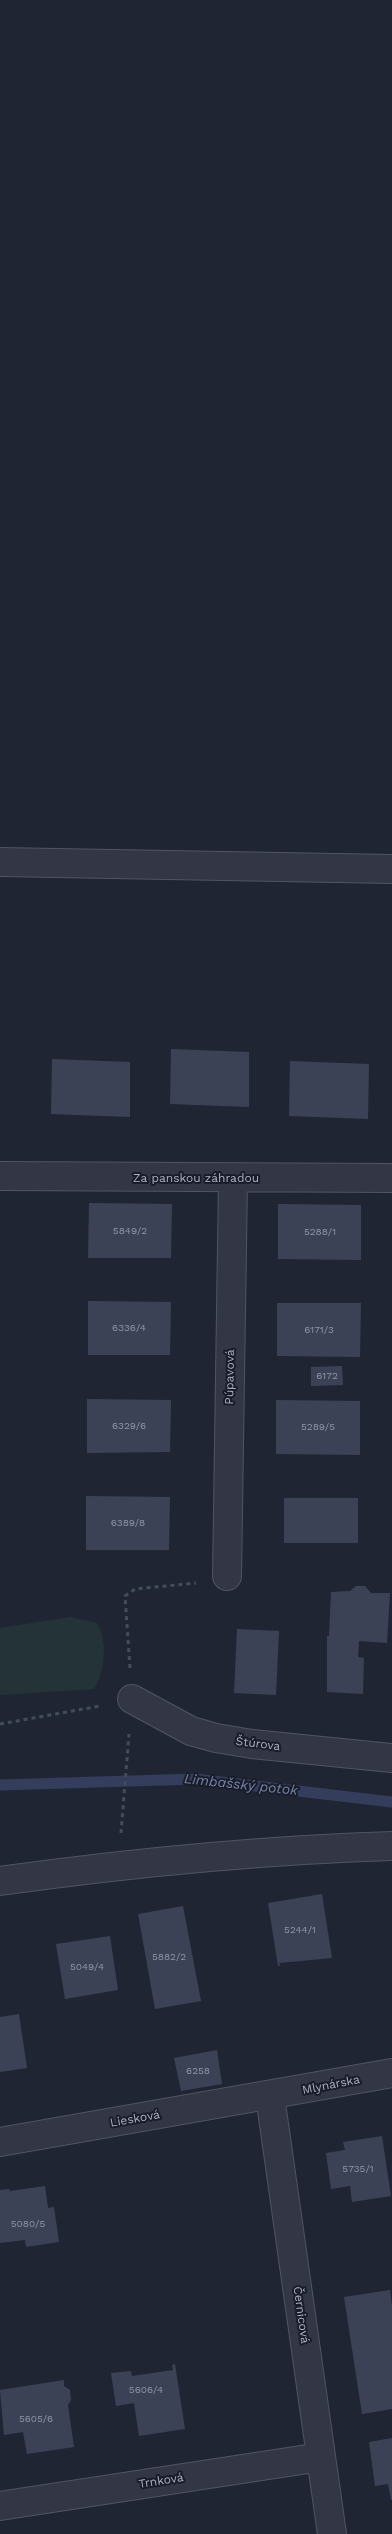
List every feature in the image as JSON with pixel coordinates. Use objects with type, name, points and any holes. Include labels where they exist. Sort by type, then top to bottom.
[{"type":"street","points":[[0,862],[392,869]]},
{"type":"street","name":"Za panskou záhradou","points":[[0,1176],[234,1179],[392,1178]]},
{"type":"street","name":"Púpavová","points":[[227,1576],[234,1179]]},
{"type":"street","name":"Štúrova","points":[[132,1699],[191,1731],[216,1738],[252,1744],[392,1758]]},
{"type":"street","points":[[0,1880],[128,1865],[320,1849],[392,1846]]},
{"type":"street","name":"Mlynárska","points":[[270,2096],[392,2073]]},
{"type":"street","name":"Liesková","points":[[0,2142],[270,2096]]},
{"type":"street","name":"Černicová","points":[[270,2096],[332,2534]]},
{"type":"street","name":"Trnková","points":[[0,2506],[321,2456]]},
{"type":"path","points":[[122,1832],[132,1699],[125,1596],[134,1589],[205,1583],[227,1576]]},
{"type":"path","points":[[0,1724],[71,1713],[132,1699]]},
{"type":"shaded area","points":[[70,1617],[97,1623],[103,1639],[103,1665],[94,1689],[0,1695],[0,1628]]},
{"type":"building","points":[[171,1049],[249,1052],[249,1107],[170,1104]]},
{"type":"building","points":[[52,1059],[130,1062],[130,1117],[51,1114]]},
{"type":"building","points":[[290,1061],[369,1064],[368,1119],[289,1116]]},
{"type":"building","points":[[89,1203],[172,1204],[171,1258],[88,1258]]},
{"type":"building","points":[[278,1204],[361,1205],[361,1260],[278,1259]]},
{"type":"building","points":[[88,1301],[171,1302],[170,1355],[88,1355]]},
{"type":"building","points":[[277,1303],[361,1303],[360,1357],[277,1356]]},
{"type":"building","points":[[342,1366],[343,1385],[311,1386],[311,1367]]},
{"type":"building","points":[[87,1399],[171,1400],[170,1452],[87,1453]]},
{"type":"building","points":[[276,1400],[360,1401],[360,1455],[276,1454]]},
{"type":"building","points":[[86,1496],[170,1497],[169,1550],[86,1550]]},
{"type":"building","points":[[284,1498],[358,1498],[358,1543],[284,1543]]},
{"type":"building","points":[[356,1586],[365,1586],[371,1593],[390,1593],[387,1643],[359,1641],[358,1657],[364,1658],[363,1694],[327,1692],[327,1636],[329,1636],[331,1592],[350,1591]]},
{"type":"building","points":[[237,1629],[279,1631],[276,1695],[234,1693]]},
{"type":"building","points":[[322,1894],[332,1958],[279,1963],[280,1966],[278,1966],[268,1903]]},
{"type":"building","points":[[183,1906],[201,2001],[155,2009],[138,1914]]},
{"type":"building","points":[[110,1936],[118,1990],[65,1999],[56,1944]]},
{"type":"building","points":[[19,2014],[27,2068],[0,2072],[0,2017]]},
{"type":"building","points":[[217,2050],[222,2084],[181,2091],[174,2058]]},
{"type":"building","points":[[382,2136],[391,2196],[352,2202],[350,2186],[331,2189],[326,2153],[345,2150],[343,2142]]},
{"type":"building","points":[[45,2186],[48,2208],[54,2207],[59,2242],[26,2247],[25,2240],[0,2243],[0,2190],[9,2189],[10,2191]]},
{"type":"building","points":[[390,2290],[392,2306],[392,2409],[362,2414],[344,2297]]},
{"type":"building","points":[[175,2364],[185,2429],[139,2436],[134,2403],[116,2406],[111,2373],[131,2371],[132,2376],[173,2370],[172,2365]]},
{"type":"building","points":[[64,2380],[64,2386],[70,2390],[71,2400],[68,2405],[74,2447],[27,2454],[23,2432],[4,2435],[0,2390]]},
{"type":"building","points":[[392,2438],[391,2500],[388,2484],[375,2486],[369,2442]]},
{"type":"waterway","name":"Limbašský potok","points":[[0,1785],[196,1779],[392,1802]]}]
